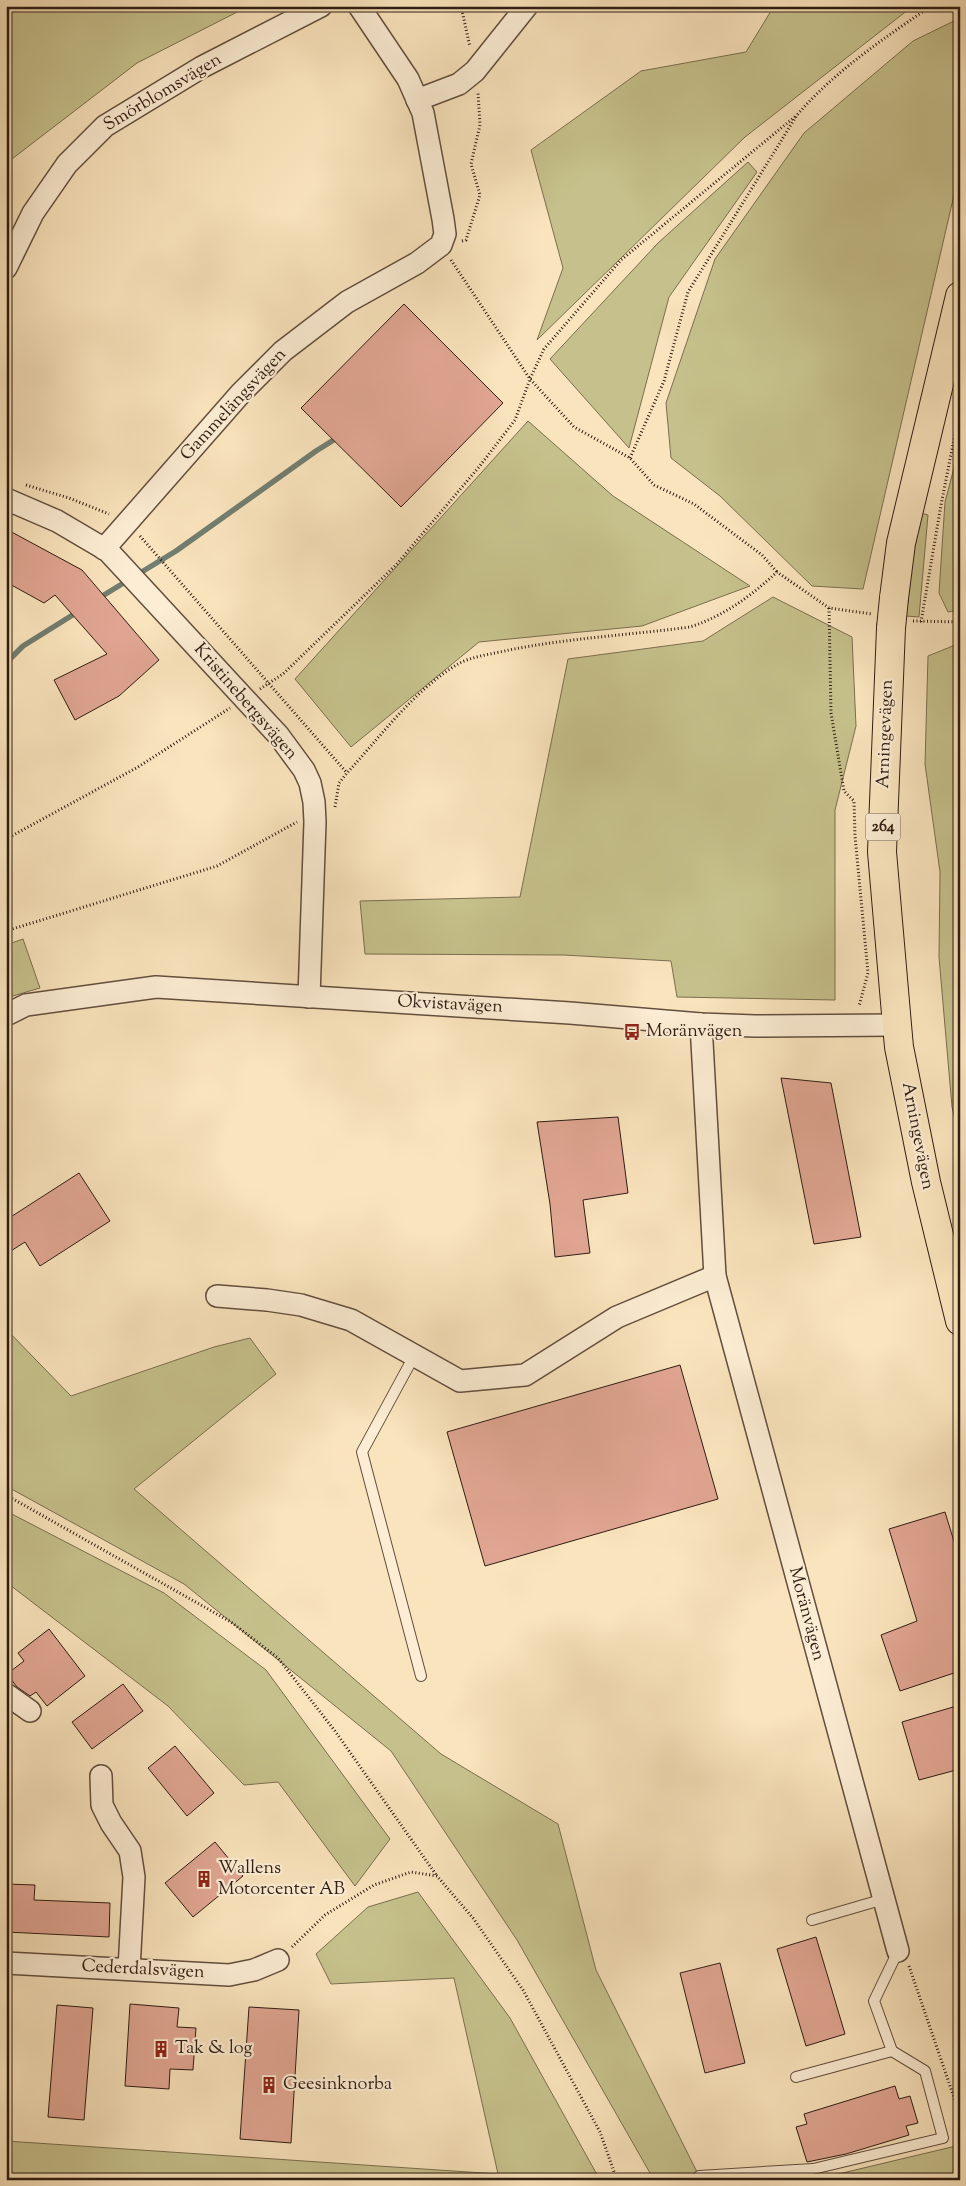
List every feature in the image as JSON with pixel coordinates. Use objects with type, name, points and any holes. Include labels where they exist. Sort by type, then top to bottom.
[{"type":"main road","name":"Arningevägen","points":[[960,296],[903,533],[892,615],[882,852],[899,1047],[926,1182],[954,1303],[960,1321]]},
{"type":"street","name":"Smörblomsvägen","points":[[6,268],[33,213],[67,164],[105,126],[202,67],[321,6]]},
{"type":"street","points":[[359,6],[408,80],[423,113],[443,219],[445,234],[441,245]]},
{"type":"street","points":[[417,100],[459,84],[475,71],[527,6]]},
{"type":"street","name":"Gammelängsvägen","points":[[104,548],[241,393],[283,351],[347,302],[417,262],[441,245]]},
{"type":"street","name":"Kristinebergsvägen","points":[[6,499],[57,521],[104,548],[279,736],[304,770],[310,783],[314,802],[315,822],[309,997]]},
{"type":"street","name":"Okvistavägen","points":[[6,1015],[26,1005],[156,987],[570,1013],[701,1024],[755,1026],[897,1025]]},
{"type":"street","name":"Moränvägen","points":[[701,1024],[715,1276],[898,1951]]},
{"type":"street","points":[[217,1296],[302,1305],[351,1320],[460,1381],[525,1375],[617,1318],[715,1276]]},
{"type":"street","points":[[6,1694],[30,1711]]},
{"type":"street","points":[[101,1776],[102,1805],[111,1823],[130,1850],[134,1877],[129,1969]]},
{"type":"street","name":"Cederdalsvägen","points":[[6,1963],[228,1975],[254,1970],[278,1960]]},
{"type":"lane","points":[[414,1356],[362,1452],[421,1676]]},
{"type":"lane","points":[[812,1920],[884,1899]]},
{"type":"lane","points":[[699,2176],[814,2169],[943,2138],[925,2071],[892,2051],[874,2001],[898,1951]]},
{"type":"lane","points":[[796,2077],[892,2051]]},
{"type":"path","points":[[461,6],[475,71],[480,124],[471,164],[480,195],[466,240],[441,245],[530,380],[574,427],[630,458],[654,485],[694,504],[762,555],[777,572],[829,608],[892,615],[921,622],[960,622]]},
{"type":"path","points":[[630,458],[664,381],[688,292],[797,115],[810,100],[863,52],[931,6]]},
{"type":"path","points":[[6,839],[138,767],[283,674],[396,565],[479,467],[515,420],[544,349],[621,260],[797,115]]},
{"type":"path","points":[[921,622],[958,419]]},
{"type":"path","points":[[24,484],[69,498],[127,522],[347,773]]},
{"type":"path","points":[[6,931],[217,866],[297,822],[332,821],[339,783],[347,773],[414,700],[440,677],[460,663],[490,654],[541,644],[690,627],[711,620],[729,610],[777,572]]},
{"type":"path","points":[[829,608],[831,714],[844,791],[854,801],[854,836],[868,973],[860,1006],[851,1007]]},
{"type":"path","points":[[6,1495],[231,1622],[278,1658],[335,1731],[437,1876],[472,1918],[524,1990],[600,2132],[617,2180]]},
{"type":"path","points":[[278,1960],[325,1915],[374,1885],[411,1872],[437,1876]]},
{"type":"path","points":[[898,1951],[909,1967],[960,2115]]},
{"type":"shaded area","points":[[6,6],[249,6],[137,63],[8,162],[6,166]]},
{"type":"shaded area","points":[[774,6],[913,6],[745,137],[537,340],[563,268],[531,150],[641,71],[746,52]]},
{"type":"shaded area","points":[[960,18],[960,169],[863,589],[812,586],[720,496],[671,458],[666,403],[715,259],[804,133],[913,41]]},
{"type":"shaded area","points":[[748,162],[757,172],[669,297],[629,448],[550,359],[658,243]]},
{"type":"shaded area","points":[[528,421],[613,496],[750,586],[642,626],[479,642],[351,747],[295,679]]},
{"type":"shaded area","points":[[960,445],[960,610],[948,612],[939,593],[945,502]]},
{"type":"shaded area","points":[[921,513],[928,515],[919,617],[906,616],[915,534]]},
{"type":"shaded area","points":[[773,597],[852,637],[856,726],[835,810],[835,1000],[677,997],[671,961],[564,955],[365,954],[360,901],[520,897],[568,659],[703,641]]},
{"type":"shaded area","points":[[960,643],[960,1142],[952,1107],[939,957],[940,872],[925,764],[928,656]]},
{"type":"shaded area","points":[[23,939],[40,988],[6,998],[6,945]]},
{"type":"shaded area","points":[[6,1329],[71,1396],[214,1347],[250,1338],[276,1374],[134,1489],[441,1754],[558,1824],[596,1970],[701,2180],[654,2180],[517,1940],[391,1751],[184,1584],[6,1486]]},
{"type":"shaded area","points":[[6,1511],[164,1593],[266,1670],[390,1839],[355,1886],[278,1782],[244,1785],[168,1706],[6,1582]]},
{"type":"shaded area","points":[[418,1892],[510,2018],[600,2180],[6,2180],[6,2141],[498,2174],[454,1978],[331,1984],[316,1954],[368,1907]]},
{"type":"shaded area","points":[[956,2146],[960,2157],[960,2173],[933,2180],[813,2180]]},
{"type":"building","points":[[404,304],[503,403],[401,507],[301,408]]},
{"type":"building","points":[[6,529],[82,570],[159,660],[119,696],[75,720],[54,680],[107,654],[55,595],[44,603],[6,582]]},
{"type":"building","points":[[781,1078],[831,1083],[861,1237],[814,1244]]},
{"type":"building","points":[[618,1117],[628,1193],[583,1200],[590,1253],[555,1257],[550,1204],[537,1122]]},
{"type":"building","points":[[79,1173],[110,1221],[40,1266],[25,1242],[6,1254],[6,1220]]},
{"type":"building","points":[[680,1365],[718,1499],[485,1566],[447,1432]]},
{"type":"building","points":[[945,1512],[960,1561],[960,1671],[900,1691],[881,1635],[917,1621],[889,1529]]},
{"type":"building","points":[[49,1629],[85,1676],[47,1706],[36,1692],[30,1696],[17,1687],[7,1674],[24,1661],[18,1653]]},
{"type":"building","points":[[123,1684],[143,1711],[92,1749],[72,1722]]},
{"type":"building","points":[[960,1705],[960,1769],[919,1780],[902,1722]]},
{"type":"building","points":[[175,1746],[214,1793],[187,1816],[148,1768]]},
{"type":"building","name":"Wallens Motorcenter AB","points":[[215,1842],[243,1876],[193,1917],[165,1883]]},
{"type":"building","points":[[6,1884],[35,1885],[34,1900],[110,1903],[109,1937],[6,1932]]},
{"type":"building","points":[[816,1937],[845,2034],[806,2046],[777,1949]]},
{"type":"building","points":[[720,1963],[745,2063],[705,2073],[680,1973]]},
{"type":"building","name":"Tak & log","points":[[130,2004],[179,2008],[177,2027],[196,2028],[193,2070],[170,2069],[169,2089],[125,2086]]},
{"type":"building","points":[[57,2005],[93,2008],[84,2120],[48,2117]]},
{"type":"building","name":"Geesinknorba","points":[[249,2007],[299,2010],[291,2143],[240,2139]]},
{"type":"building","points":[[895,2086],[899,2099],[910,2096],[918,2123],[906,2126],[909,2135],[846,2154],[807,2162],[796,2127],[807,2124],[804,2114]]},
{"type":"waterway","points":[[99,598],[176,551],[340,436]]},
{"type":"waterway","points":[[6,663],[23,646],[79,611]]},
{"type":"place","name":"Moränvägen","points":[[632,1032]]},
{"type":"place","name":"Wallens Motorcenter AB","points":[[204,1879]]},
{"type":"place","name":"Tak & log","points":[[161,2049]]},
{"type":"place","name":"Geesinknorba","points":[[269,2085]]}]
